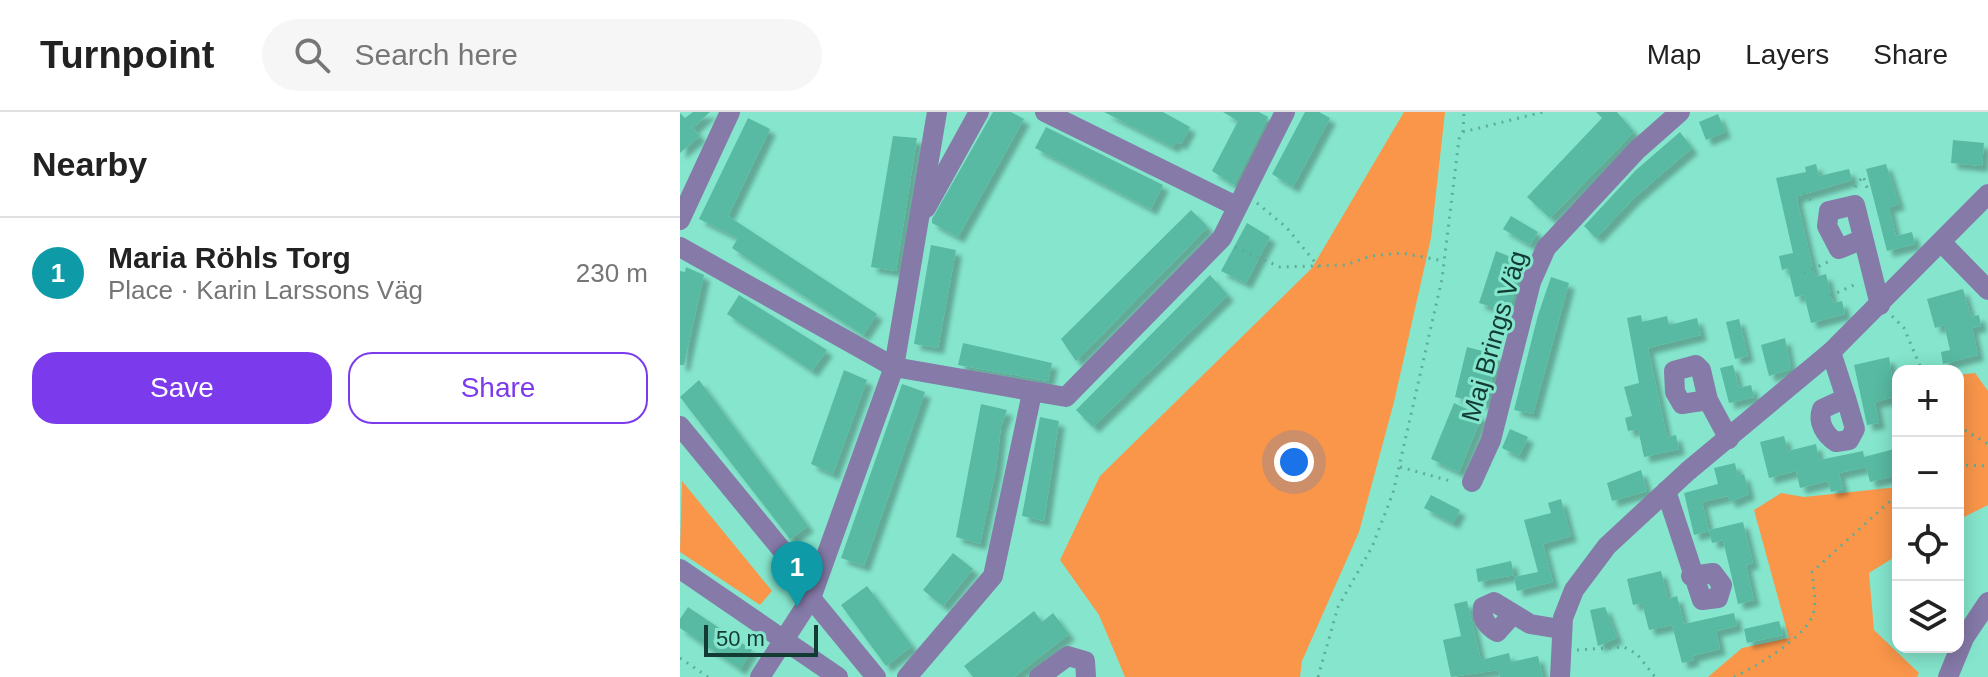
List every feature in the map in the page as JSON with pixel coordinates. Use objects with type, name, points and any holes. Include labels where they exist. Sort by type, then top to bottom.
[{"type":"street","points":[[680,220],[730,112]]},
{"type":"street","points":[[760,677],[812,593],[894,367],[937,112]]},
{"type":"street","points":[[919,222],[979,112]]},
{"type":"street","points":[[1045,112],[1236,206]]},
{"type":"street","points":[[680,247],[894,367],[1066,397],[1222,238],[1285,112]]},
{"type":"street","name":"Maj Brings Väg","points":[[1472,482],[1491,440],[1531,282],[1546,248],[1617,170],[1680,112]]},
{"type":"street","points":[[1560,677],[1563,638],[1574,590],[1590,566],[1627,526],[1666,491],[1831,352],[1988,194]]},
{"type":"street","points":[[1861,240],[1839,249],[1827,226],[1829,211],[1855,205],[1861,240],[1880,305]]},
{"type":"street","points":[[1941,242],[1988,290]]},
{"type":"street","points":[[1831,352],[1846,398]]},
{"type":"street","points":[[907,677],[993,576],[1032,393]]},
{"type":"street","points":[[1708,400],[1729,439]]},
{"type":"street","points":[[680,426],[876,677]]},
{"type":"street","points":[[1666,491],[1691,576]]},
{"type":"street","points":[[680,569],[838,677]]},
{"type":"street","points":[[1948,677],[1964,638],[1988,602]]},
{"type":"street","points":[[1513,614],[1563,638]]},
{"type":"street","points":[[1039,677],[1068,656],[1085,661],[1086,677]]},
{"type":"path","points":[[1320,676],[1338,607],[1372,547],[1400,467],[1444,261],[1464,112]]},
{"type":"path","points":[[1463,132],[1543,112]]},
{"type":"path","points":[[1222,238],[1255,259],[1280,267],[1346,265],[1370,256],[1402,253],[1444,261]]},
{"type":"path","points":[[1804,273],[1831,261],[1839,249]]},
{"type":"path","points":[[1830,296],[1872,279]]},
{"type":"path","points":[[1880,305],[1904,328],[1919,365]]},
{"type":"path","points":[[1964,430],[1988,444]]},
{"type":"path","points":[[1964,465],[1988,466]]},
{"type":"path","points":[[1400,467],[1460,483],[1472,482]]},
{"type":"path","points":[[1734,677],[1755,667],[1802,630],[1814,612],[1812,572],[1892,499]]},
{"type":"path","points":[[1563,638],[1584,652],[1624,647],[1637,654],[1655,677]]},
{"type":"path","points":[[680,658],[708,677]]},
{"type":"shaded area","points":[[1404,112],[1445,112],[1431,238],[1394,402],[1359,532],[1302,661],[1300,677],[1125,677],[1099,615],[1060,560],[1100,476],[1312,268]]},
{"type":"shaded area","points":[[1975,373],[1988,391],[1988,505],[1964,517],[1964,437],[1964,374]]},
{"type":"shaded area","points":[[682,481],[772,591],[760,605],[680,552]]},
{"type":"shaded area","points":[[1892,488],[1892,559],[1869,573],[1874,630],[1892,647],[1892,653],[1898,653],[1919,673],[1917,677],[1708,677],[1742,648],[1789,638],[1754,510],[1781,493],[1804,497]]},
{"type":"building","points":[[693,112],[710,112],[693,128],[700,136],[680,153],[680,113],[685,118]]},
{"type":"building","points":[[993,112],[1011,112],[1024,119],[958,237],[932,223],[932,219]]},
{"type":"building","points":[[1104,112],[1163,112],[1190,127],[1181,144],[1176,142],[1173,147]]},
{"type":"building","points":[[1223,112],[1259,112],[1268,117],[1234,185],[1212,171],[1238,121]]},
{"type":"building","points":[[1305,112],[1319,112],[1330,118],[1293,187],[1272,174]]},
{"type":"building","points":[[1596,112],[1617,112],[1634,132],[1550,218],[1527,197],[1602,118]]},
{"type":"building","points":[[1718,114],[1725,132],[1706,140],[1699,122]]},
{"type":"building","points":[[748,118],[770,129],[728,216],[877,314],[863,335],[732,248],[738,238],[699,219]]},
{"type":"building","points":[[1046,127],[1163,185],[1151,209],[1035,148]]},
{"type":"building","points":[[1680,132],[1692,148],[1635,197],[1596,238],[1584,226],[1636,170]]},
{"type":"building","points":[[893,136],[917,138],[896,271],[871,267]]},
{"type":"building","points":[[1953,140],[1984,143],[1982,166],[1951,163]]},
{"type":"building","points":[[1816,164],[1819,176],[1849,169],[1852,180],[1798,196],[1815,277],[1826,274],[1833,303],[1842,301],[1845,314],[1811,323],[1804,295],[1795,297],[1788,268],[1782,270],[1779,256],[1793,253],[1776,178],[1806,172],[1805,167]]},
{"type":"building","points":[[1886,164],[1899,204],[1889,207],[1896,236],[1912,232],[1915,244],[1887,251],[1866,169]]},
{"type":"building","points":[[1191,210],[1208,227],[1076,361],[1061,339]]},
{"type":"building","points":[[1511,216],[1538,232],[1530,245],[1503,229]]},
{"type":"building","points":[[1247,223],[1270,237],[1246,283],[1221,271]]},
{"type":"building","points":[[931,245],[956,250],[938,348],[914,344]]},
{"type":"building","points":[[1496,251],[1523,262],[1509,312],[1479,303]]},
{"type":"building","points":[[686,267],[704,275],[684,365],[680,365],[680,271],[685,272]]},
{"type":"building","points":[[1210,275],[1228,295],[1093,427],[1076,410]]},
{"type":"building","points":[[1551,277],[1569,283],[1533,414],[1514,410]]},
{"type":"building","points":[[1963,289],[1971,317],[1979,315],[1981,326],[1972,328],[1978,355],[1943,364],[1941,352],[1950,350],[1944,325],[1935,328],[1927,299]]},
{"type":"building","points":[[739,295],[827,350],[812,371],[727,314]]},
{"type":"building","points":[[1641,315],[1642,322],[1667,316],[1669,325],[1697,318],[1701,335],[1648,348],[1667,437],[1676,435],[1679,449],[1644,457],[1638,429],[1628,431],[1625,418],[1632,416],[1624,387],[1639,383],[1627,318]]},
{"type":"building","points":[[1739,319],[1748,356],[1735,359],[1726,322]]},
{"type":"building","points":[[1785,338],[1791,369],[1769,376],[1761,345]]},
{"type":"building","points":[[963,343],[1052,363],[1048,381],[958,365]]},
{"type":"building","points":[[1467,347],[1498,355],[1485,404],[1455,397]]},
{"type":"building","points":[[1889,357],[1892,398],[1875,402],[1879,423],[1867,425],[1854,365]]},
{"type":"building","points":[[1733,365],[1739,388],[1751,385],[1754,397],[1729,403],[1720,368]]},
{"type":"building","points":[[844,370],[867,380],[833,474],[811,464]]},
{"type":"building","points":[[699,380],[808,526],[790,539],[680,397]]},
{"type":"building","points":[[902,384],[925,392],[864,566],[841,558]]},
{"type":"building","points":[[1454,403],[1482,416],[1459,472],[1431,459]]},
{"type":"building","points":[[981,404],[1007,410],[1001,426],[996,469],[980,544],[956,537]]},
{"type":"building","points":[[1040,417],[1059,421],[1044,521],[1022,516]]},
{"type":"building","points":[[1510,429],[1528,437],[1519,456],[1502,448]]},
{"type":"building","points":[[1784,436],[1788,451],[1816,444],[1819,460],[1863,451],[1864,457],[1892,450],[1892,476],[1870,482],[1866,467],[1839,473],[1843,489],[1831,492],[1828,481],[1800,488],[1796,471],[1769,478],[1760,442]]},
{"type":"building","points":[[1735,463],[1738,476],[1744,474],[1749,494],[1730,502],[1728,496],[1702,502],[1709,531],[1694,535],[1684,493],[1718,484],[1714,468]]},
{"type":"building","points":[[1641,470],[1647,491],[1612,501],[1607,483]]},
{"type":"building","points":[[1431,495],[1460,510],[1453,523],[1424,508]]},
{"type":"building","points":[[1561,499],[1571,536],[1543,544],[1553,582],[1517,591],[1514,577],[1538,572],[1524,520],[1551,513],[1548,503]]},
{"type":"building","points":[[1743,522],[1753,563],[1746,565],[1754,600],[1738,604],[1723,540],[1712,543],[1709,530]]},
{"type":"building","points":[[953,553],[973,569],[943,606],[923,590]]},
{"type":"building","points":[[1511,561],[1514,575],[1478,582],[1476,569]]},
{"type":"building","points":[[1661,571],[1668,599],[1677,596],[1684,624],[1734,613],[1737,626],[1716,631],[1720,649],[1692,656],[1694,660],[1682,663],[1672,625],[1649,630],[1642,603],[1633,605],[1627,579]]},
{"type":"building","points":[[867,586],[912,646],[886,666],[841,605]]},
{"type":"building","points":[[1467,601],[1481,660],[1509,653],[1511,662],[1538,656],[1543,677],[1500,677],[1498,670],[1451,677],[1443,640],[1461,636],[1454,604]]},
{"type":"building","points":[[688,607],[752,650],[740,669],[680,628],[680,619]]},
{"type":"building","points":[[1605,607],[1617,638],[1598,646],[1590,610]]},
{"type":"building","points":[[1034,611],[1042,622],[1053,613],[1069,634],[1014,677],[973,677],[964,666]]},
{"type":"building","points":[[1779,621],[1783,635],[1747,643],[1744,629]]},
{"type":"place","name":"Maria Röhls Torg","points":[[797,607]]}]
